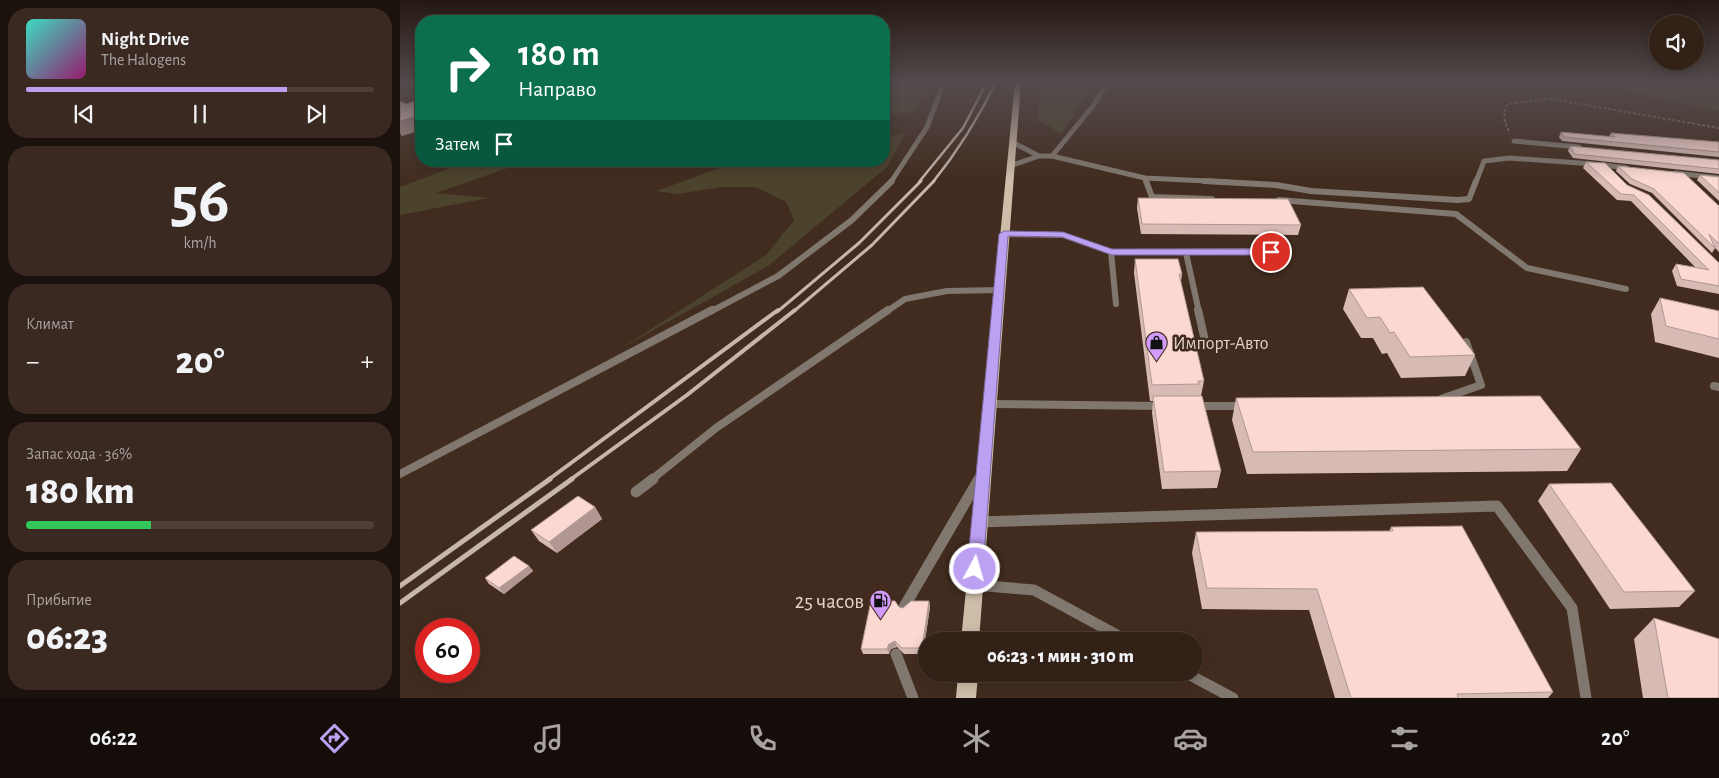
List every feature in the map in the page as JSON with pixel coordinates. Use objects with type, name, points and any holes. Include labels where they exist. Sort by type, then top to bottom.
[{"type":"main road","points":[[970,632],[973,584],[985,470],[989,404],[1015,115]]},
{"type":"main road","points":[[966,698],[967,682]]},
{"type":"lane","points":[[400,474],[778,276],[852,220],[889,185],[927,127],[932,115]]},
{"type":"lane","points":[[1052,156],[1086,115]]},
{"type":"lane","points":[[1514,141],[1585,148]]},
{"type":"lane","points":[[1012,142],[1039,156]]},
{"type":"lane","points":[[1010,166],[1039,156],[1052,156],[1145,178],[1276,185],[1311,191],[1458,200],[1469,199],[1484,161],[1500,158],[1604,165],[1633,169]]},
{"type":"lane","points":[[1604,165],[1610,171]]},
{"type":"lane","points":[[1663,172],[1719,178]]},
{"type":"lane","points":[[1683,174],[1690,181]]},
{"type":"lane","points":[[1145,178],[1152,197],[1220,199]]},
{"type":"lane","points":[[1268,200],[1456,214],[1527,268],[1626,289]]},
{"type":"lane","points":[[1004,234],[1063,235],[1112,252],[1288,251]]},
{"type":"lane","points":[[1112,252],[1116,304]]},
{"type":"lane","points":[[1186,253],[1204,340]]},
{"type":"lane","points":[[636,492],[716,428],[905,300],[947,291],[1000,290]]},
{"type":"lane","points":[[1436,401],[1481,385],[1466,342]]},
{"type":"lane","points":[[989,404],[1172,406]]},
{"type":"lane","points":[[1182,406],[1251,406]]},
{"type":"lane","points":[[904,607],[985,470]]},
{"type":"lane","points":[[979,522],[1497,506],[1572,608],[1586,698]]},
{"type":"lane","points":[[973,584],[1034,590],[1111,632]]},
{"type":"lane","points":[[896,654],[913,698]]},
{"type":"lane","points":[[1203,682],[1233,698]]},
{"type":"path","points":[[1504,115],[1505,123],[1514,141]]},
{"type":"path","points":[[1639,115],[1719,128]]},
{"type":"shaded area","points":[[1037,115],[1074,115],[1062,134],[1037,119]]},
{"type":"shaded area","points":[[905,134],[890,162],[890,137]]},
{"type":"shaded area","points":[[453,167],[511,167],[436,193],[489,198],[400,215],[400,187]]},
{"type":"shaded area","points":[[723,167],[887,167],[768,266],[620,349],[766,255],[794,220],[786,202],[756,187],[721,187],[678,194],[656,191]]},
{"type":"building","points":[[400,115],[415,115],[415,117],[400,121]]},
{"type":"building","points":[[1561,132],[1615,137],[1611,133],[1719,142],[1719,152],[1564,137]]},
{"type":"building","points":[[1570,146],[1719,160],[1719,169],[1575,154]]},
{"type":"building","points":[[1586,162],[1605,163],[1627,185],[1649,195],[1719,263],[1719,286],[1681,279],[1676,264],[1709,270],[1634,195],[1621,194]]},
{"type":"building","points":[[1618,166],[1684,173],[1719,206],[1719,244],[1709,234],[1715,248],[1654,189],[1632,179]]},
{"type":"building","points":[[1700,175],[1719,177],[1719,193]]},
{"type":"building","points":[[1138,198],[1288,199],[1301,225],[1142,224]]},
{"type":"building","points":[[1135,259],[1178,259],[1182,274],[1179,274],[1204,381],[1198,381],[1199,384],[1152,385]]},
{"type":"building","points":[[1423,287],[1475,355],[1410,357],[1394,332],[1390,333],[1380,317],[1367,318],[1349,289]]},
{"type":"building","points":[[1660,298],[1719,311],[1719,339],[1666,326]]},
{"type":"building","points":[[1153,396],[1202,396],[1221,471],[1164,472]]},
{"type":"building","points":[[1540,396],[1581,449],[1253,452],[1236,398]]},
{"type":"building","points":[[1611,483],[1695,591],[1624,592],[1549,484]]},
{"type":"building","points":[[578,496],[595,507],[549,542],[531,530]]},
{"type":"building","points":[[1462,526],[1553,692],[1457,694],[1458,698],[1351,698],[1317,589],[1207,588],[1196,532],[1393,531],[1391,527]]},
{"type":"building","points":[[514,556],[529,566],[499,588],[485,578]]},
{"type":"building","points":[[871,601],[895,601],[899,607],[903,608],[911,601],[929,601],[924,632],[918,632],[918,648],[902,648],[895,641],[889,644],[887,649],[861,649]]},
{"type":"building","points":[[1654,618],[1719,639],[1719,698],[1668,698]]},
{"type":"railway","points":[[919,182],[963,128],[970,115]]},
{"type":"railway","points":[[933,182],[979,115]]},
{"type":"railway","points":[[777,312],[859,243],[921,181]]},
{"type":"railway","points":[[793,312],[872,245],[934,181]]},
{"type":"railway","points":[[548,480],[778,310]]},
{"type":"railway","points":[[570,480],[687,395],[795,310]]},
{"type":"railway","points":[[400,586],[550,479]]},
{"type":"railway","points":[[400,603],[572,479]]},
{"type":"place","name":"Импорт-Авто","points":[[1157,362]]},
{"type":"place","name":"25 часов","points":[[880,620]]},
{"type":"route","points":[[975,569],[1004,234],[1063,235],[1112,252],[1271,252]]}]
